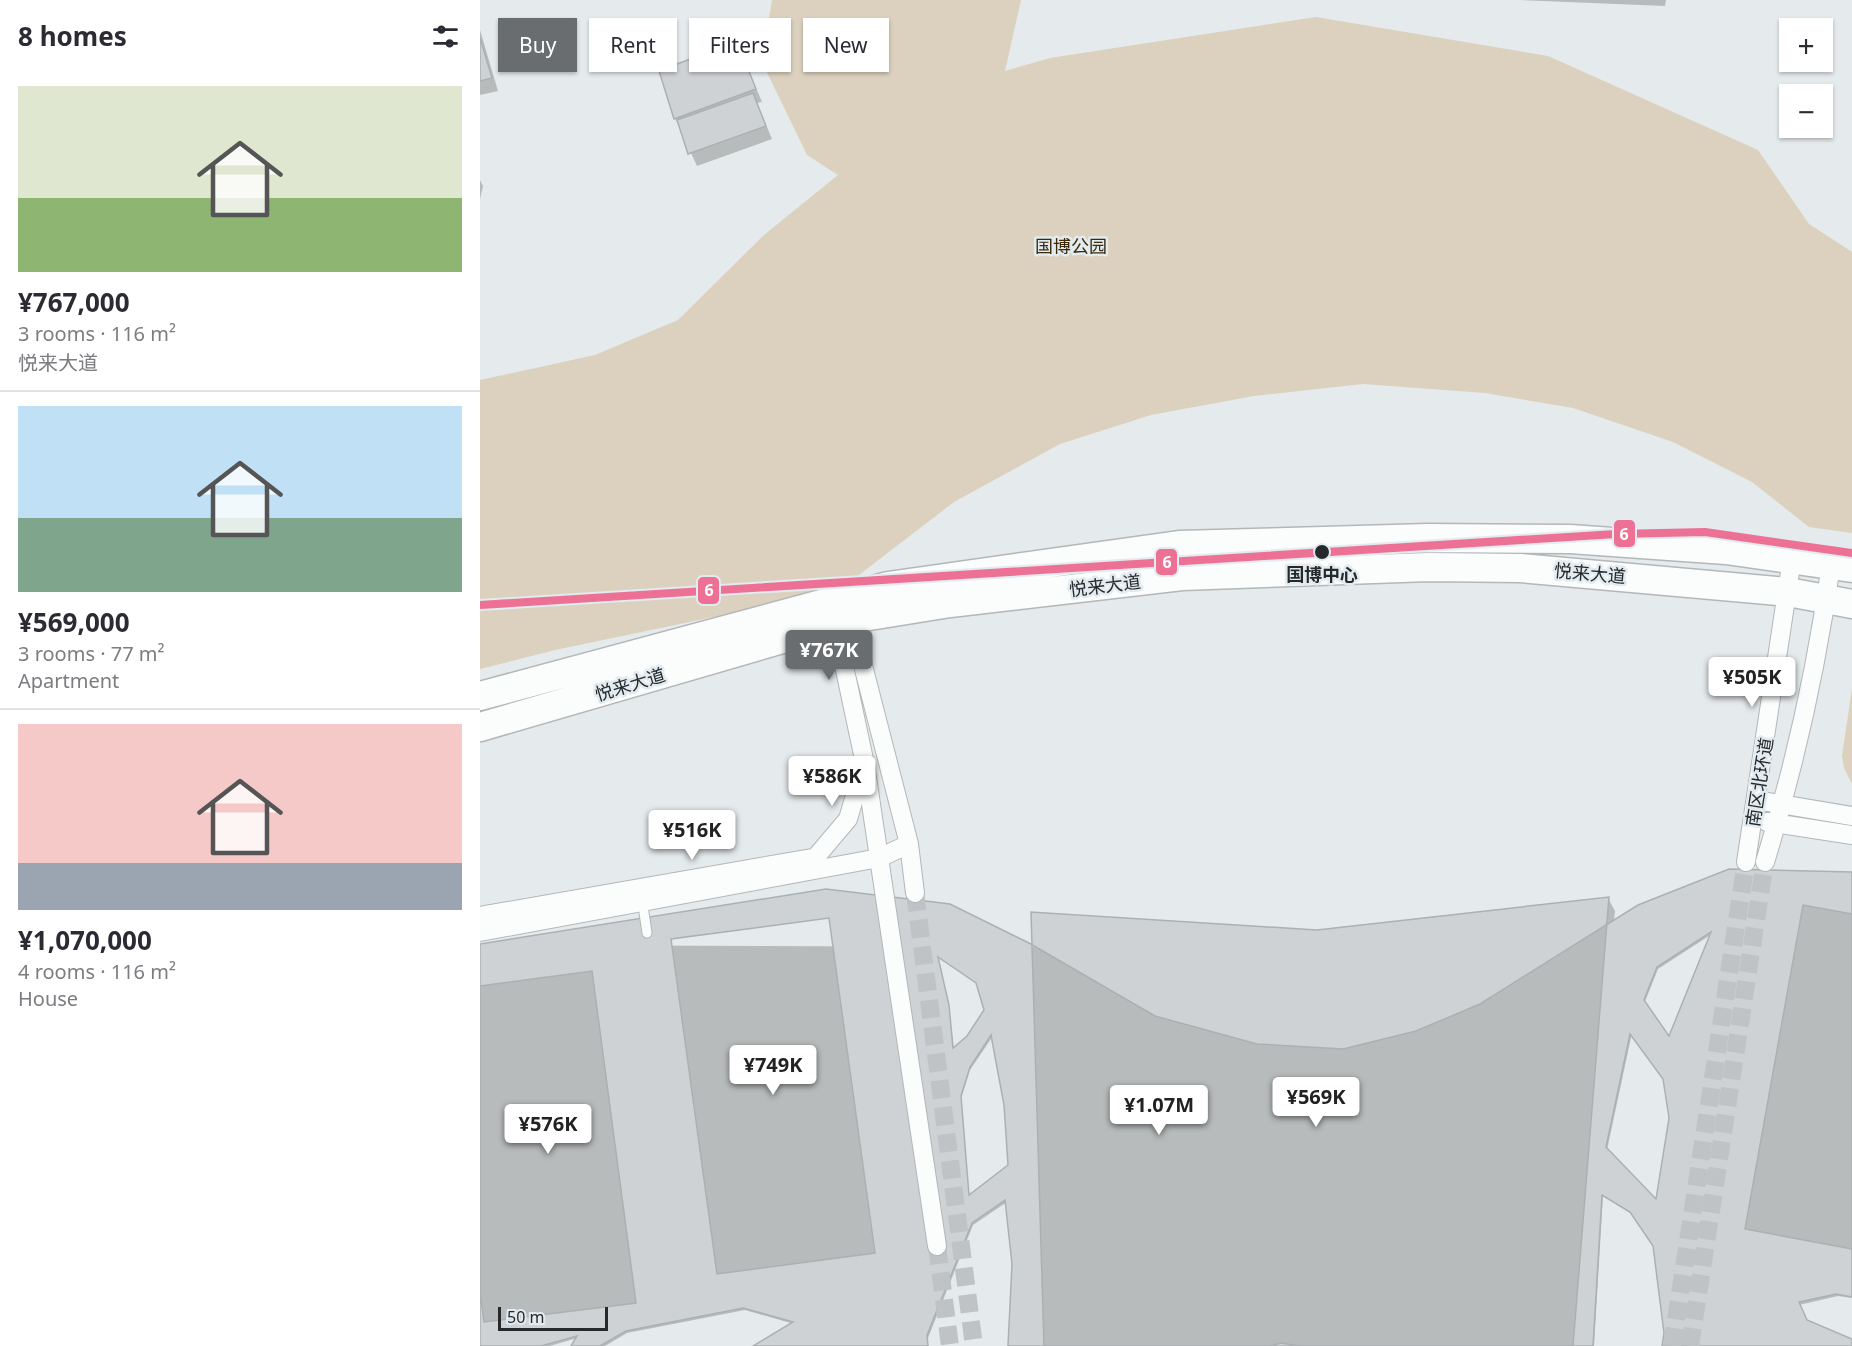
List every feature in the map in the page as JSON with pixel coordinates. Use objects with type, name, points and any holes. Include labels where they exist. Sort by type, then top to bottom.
[{"type":"main road","name":"悦来大道","points":[[480,727],[571,702],[841,613],[888,586],[1179,545],[1428,538],[1570,538],[1726,550],[1842,566]]},
{"type":"main road","name":"悦来大道","points":[[480,696],[841,613],[950,603],[1182,576],[1417,567],[1520,568],[1788,592],[1839,602]]},
{"type":"street","name":"南区北环道","points":[[1746,862],[1792,559]]},
{"type":"street","name":"南区北环道","points":[[1766,862],[1783,805],[1822,631],[1839,602],[1842,566]]},
{"type":"street","points":[[841,613],[937,1246]]},
{"type":"street","points":[[841,613],[909,844],[915,893]]},
{"type":"street","points":[[815,858],[848,819],[864,764]]},
{"type":"street","points":[[1756,800],[1852,816]]},
{"type":"street","points":[[1753,820],[1852,835]]},
{"type":"street","points":[[480,916],[641,895],[878,853],[909,844]]},
{"type":"street","points":[[480,932],[815,858],[878,853]]},
{"type":"lane","points":[[641,895],[647,933]]},
{"type":"green space","name":"国博公园","points":[[772,0],[1021,0],[1005,71],[1050,58],[1316,17],[1548,56],[1758,150],[1809,224],[1852,252],[1852,533],[1809,527],[1752,482],[1673,442],[1573,408],[1485,393],[1363,384],[1254,396],[1151,415],[1060,444],[954,502],[838,591],[555,650],[480,669],[480,380],[595,355],[678,320],[764,235],[838,175],[807,155],[767,72],[791,72],[791,18],[769,18]]},
{"type":"green space","points":[[1852,688],[1852,784],[1844,768],[1842,756]]},
{"type":"building","points":[[480,38],[492,78],[480,81]]},
{"type":"building","points":[[689,59],[689,72],[749,72],[756,89],[674,119],[659,72],[677,72],[677,64]]},
{"type":"building","points":[[753,93],[766,126],[688,154],[677,120]]},
{"type":"building","points":[[1729,869],[1852,872],[1852,1297],[1836,1294],[1799,1302],[1807,1320],[1852,1339],[1852,1346],[1662,1346],[1664,1333],[1653,1246],[1630,1212],[1602,1195],[1593,1346],[1300,1346],[1281,1343],[1270,1346],[1008,1346],[1012,1264],[1005,1200],[972,1223],[927,1335],[928,1346],[753,1346],[793,1322],[743,1308],[626,1331],[600,1346],[571,1346],[577,1336],[541,1346],[480,1346],[480,944],[826,889],[950,904],[1029,943],[1155,1016],[1257,1044],[1343,1049],[1416,1031],[1480,1004],[1638,905]],"holes":[[[1711,932],[1669,1036],[1644,1000],[1657,967]],[[938,957],[976,983],[984,1010],[967,1036],[953,1048],[949,1005]],[[1630,1034],[1663,1079],[1669,1118],[1656,1199],[1606,1147]],[[991,1035],[1004,1105],[1008,1165],[969,1195],[961,1096],[970,1067]]]},
{"type":"building","points":[[1609,897],[1573,1346],[1044,1346],[1031,912],[1317,930]]},
{"type":"building","points":[[1803,905],[1852,914],[1852,1249],[1745,1229]]},
{"type":"building","points":[[829,918],[875,1253],[717,1274],[671,939]]},
{"type":"building","points":[[592,971],[636,1303],[484,1322],[480,1292],[480,986]]},
{"type":"tunnel","points":[[1672,1346],[1746,862]]},
{"type":"tunnel","points":[[1690,1346],[1765,862]]},
{"type":"tunnel","points":[[915,893],[974,1346]]},
{"type":"tunnel","points":[[937,1246],[950,1346]]},
{"type":"transit line","name":"6","points":[[480,605],[1616,534],[1705,532],[1852,553]]},
{"type":"place","name":"国博中心","points":[[1322,552]]}]
